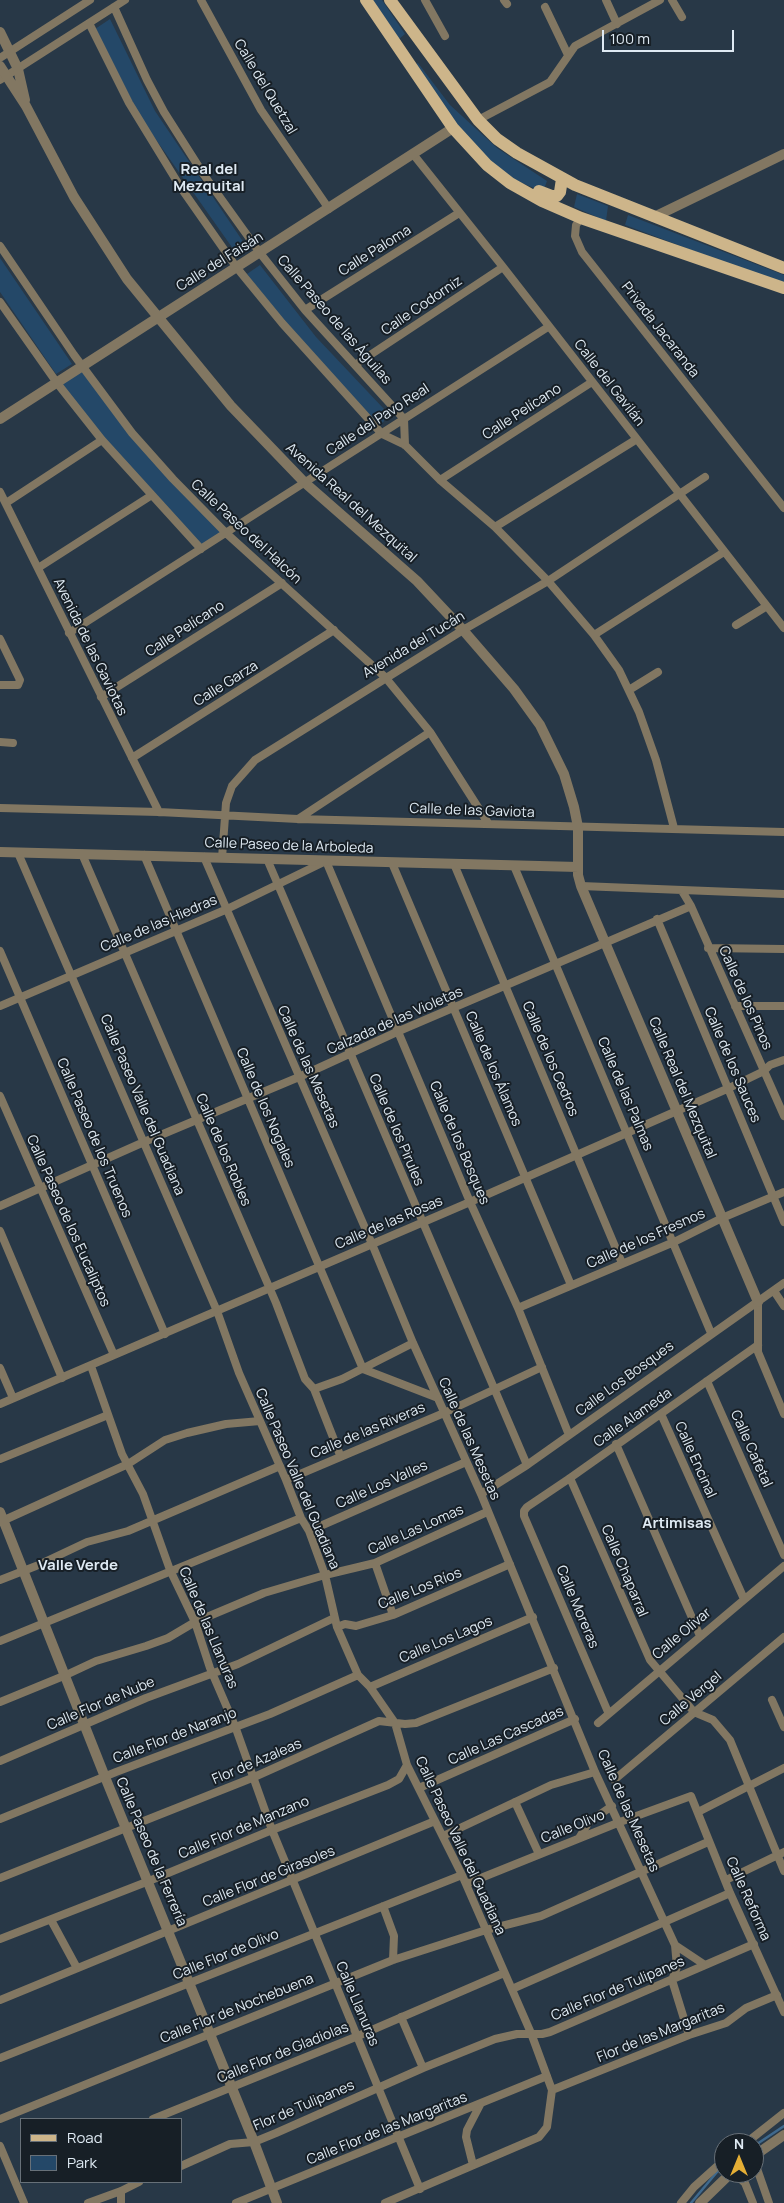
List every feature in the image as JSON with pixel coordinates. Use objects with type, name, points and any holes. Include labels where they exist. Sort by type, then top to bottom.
[{"type":"main road","points":[[366,0],[454,128],[487,166],[510,183],[581,218],[784,288]]},
{"type":"main road","points":[[390,0],[478,120],[497,139],[562,179],[784,268]]},
{"type":"main road","points":[[510,183],[519,183],[552,196],[557,196],[560,192],[562,179]]},
{"type":"street","points":[[0,58],[90,0]]},
{"type":"street","points":[[3,78],[125,0]]},
{"type":"street","name":"Calle del Quetzal","points":[[200,0],[261,110],[329,209]]},
{"type":"street","points":[[425,0],[445,36]]},
{"type":"street","points":[[606,0],[617,24]]},
{"type":"street","points":[[478,120],[550,82],[575,46],[660,0]]},
{"type":"street","points":[[672,0],[682,17]]},
{"type":"street","name":"Calle Paseo de las Águilas","points":[[114,7],[147,80],[164,112],[204,175],[260,253],[305,310],[404,419]]},
{"type":"street","points":[[545,8],[568,54]]},
{"type":"street","points":[[89,23],[140,120],[181,188],[237,268],[282,323],[382,434],[405,445],[440,480],[495,527],[548,581],[594,635],[619,670],[629,690],[656,760],[674,828]]},
{"type":"street","name":"Avenida Real del Mezquital","points":[[0,32],[18,69],[26,106]]},
{"type":"street","name":"Avenida Real del Mezquital","points":[[0,66],[3,78],[26,106],[74,198],[127,279],[158,317],[231,406],[304,482],[417,581],[463,630],[514,689],[540,725],[564,774],[574,807],[578,827],[578,867],[581,886]]},
{"type":"street","name":"Calle del Faisán","points":[[0,420],[454,128]]},
{"type":"street","name":"Calle del Gavilán","points":[[413,154],[784,628]]},
{"type":"street","points":[[654,217],[784,154]]},
{"type":"street","name":"Calle Paloma","points":[[305,310],[459,213]]},
{"type":"street","name":"Privada Jacaranda","points":[[581,218],[576,225],[575,236],[582,252],[784,508]]},
{"type":"street","name":"Calle Paseo del Halcón","points":[[0,246],[82,366],[132,434],[173,480],[226,533],[386,677],[430,732],[488,823]]},
{"type":"street","name":"Calle Codorniz","points":[[355,366],[503,267]]},
{"type":"street","points":[[0,302],[57,383],[102,440],[201,548]]},
{"type":"street","name":"Calle del Pavo Real","points":[[70,632],[548,327]]},
{"type":"street","name":"Calle Pelícano","points":[[440,480],[592,382]]},
{"type":"street","points":[[404,419],[405,445]]},
{"type":"street","points":[[495,527],[637,439]]},
{"type":"street","points":[[6,503],[102,440]]},
{"type":"street","name":"Avenida del Tucán","points":[[222,858],[224,816],[232,786],[255,760],[386,677],[548,581],[680,496],[705,477]]},
{"type":"street","name":"Avenida de las Gaviotas","points":[[0,492],[159,812]]},
{"type":"street","points":[[38,568],[152,495]]},
{"type":"street","points":[[594,635],[724,552]]},
{"type":"street","name":"Calle Pelícano","points":[[101,698],[282,582]]},
{"type":"street","points":[[736,625],[767,606]]},
{"type":"street","name":"Calle Garza","points":[[132,758],[334,630]]},
{"type":"street","points":[[0,639],[20,680],[18,685],[0,685]]},
{"type":"street","points":[[629,690],[658,672]]},
{"type":"street","points":[[298,819],[430,732]]},
{"type":"street","points":[[0,742],[13,743]]},
{"type":"street","name":"Calle de las Gaviota","points":[[0,808],[159,812],[298,819],[784,832]]},
{"type":"street","name":"Calle Paseo de la Arboleda","points":[[0,852],[578,867]]},
{"type":"street","name":"Calle Paseo Valle del Guadiana","points":[[18,853],[217,1311],[238,1373],[308,1531],[325,1575],[337,1628],[358,1674],[370,1687],[395,1723],[407,1765],[462,1875],[531,2033],[552,2090],[550,2118],[547,2127],[539,2137],[473,2165]]},
{"type":"street","name":"Calle de los Robles","points":[[82,854],[268,1288],[305,1379],[314,1389],[340,1455]]},
{"type":"street","name":"Calle de los Nogales","points":[[144,856],[363,1369]]},
{"type":"street","name":"Calle de las Mesetas","points":[[204,857],[225,910],[533,1617],[595,1772],[620,1822],[675,1945],[677,1967],[672,1980],[689,2035]]},
{"type":"street","name":"Calle de los Pirules","points":[[267,859],[527,1465]]},
{"type":"street","name":"Calle de las Hiedras","points":[[0,1006],[225,910],[326,861]]},
{"type":"street","name":"Calle de los Bosques","points":[[326,861],[470,1202],[518,1308],[569,1435]]},
{"type":"street","name":"Calle de los Álamos","points":[[392,863],[571,1285]]},
{"type":"street","name":"Calle de los Cedros","points":[[454,864],[622,1263]]},
{"type":"street","name":"Calle de las Palmas","points":[[514,866],[628,1132],[711,1333]]},
{"type":"street","points":[[581,886],[784,894]]},
{"type":"street","name":"Calle Real del Mezquital","points":[[581,886],[758,1302]]},
{"type":"street","name":"Calle de los Pinos","points":[[682,891],[691,906],[784,1116]]},
{"type":"street","name":"Calzada de las Violetas","points":[[0,1206],[144,1142],[299,1077],[399,1031],[691,906]]},
{"type":"street","name":"Calle de los Sauces","points":[[657,919],[784,1222]]},
{"type":"street","points":[[708,948],[784,949]]},
{"type":"street","name":"Calle Paseo de los Truenos","points":[[0,952],[165,1334]]},
{"type":"street","points":[[735,1006],[784,1006]]},
{"type":"street","name":"Calle de las Rosas","points":[[0,1404],[470,1202],[729,1088],[764,1071],[770,1064],[784,1060]]},
{"type":"street","name":"Calle Paseo de los Eucaliptos","points":[[0,1096],[114,1355]]},
{"type":"street","name":"Calle de los Fresnos","points":[[518,1308],[674,1242],[722,1218],[784,1192]]},
{"type":"street","points":[[0,1231],[62,1378]]},
{"type":"street","name":"Calle Los Bosques","points":[[480,1494],[527,1465],[711,1333],[774,1292],[784,1283]]},
{"type":"street","points":[[774,1292],[784,1306]]},
{"type":"street","points":[[758,1302],[758,1345],[762,1362],[784,1414]]},
{"type":"street","points":[[314,1389],[363,1369],[413,1344]]},
{"type":"street","name":"Calle Alameda","points":[[524,1511],[527,1507],[758,1345]]},
{"type":"street","name":"Calle de las Llanuras","points":[[91,1366],[122,1454],[143,1494],[170,1570],[195,1622],[272,1830]]},
{"type":"street","name":"Calle de las Riveras","points":[[286,1480],[340,1455],[444,1413],[542,1367]]},
{"type":"street","points":[[0,1368],[13,1398]]},
{"type":"street","points":[[363,1369],[438,1398]]},
{"type":"street","name":"Calle Cafetal","points":[[706,1381],[784,1555]]},
{"type":"street","name":"Calle Encinal","points":[[661,1414],[744,1599]]},
{"type":"street","points":[[0,1458],[108,1416]]},
{"type":"street","points":[[1,1518],[128,1464],[165,1440],[226,1424],[260,1421]]},
{"type":"street","points":[[616,1444],[700,1636]]},
{"type":"street","name":"Calle Los Valles","points":[[308,1531],[466,1462]]},
{"type":"street","points":[[0,1580],[87,1542],[118,1534],[280,1466]]},
{"type":"street","name":"Calle Chaparral","points":[[570,1478],[645,1652],[694,1712]]},
{"type":"street","name":"Calle Moreras","points":[[524,1511],[524,1516],[608,1712]]},
{"type":"street","name":"Calle Las Lomas","points":[[0,1702],[96,1661],[168,1638],[195,1622],[264,1593],[375,1563],[487,1512]]},
{"type":"street","name":"Calle Paseo de la Ferrería","points":[[1,1518],[66,1675],[105,1777],[169,1931],[277,2203]]},
{"type":"street","points":[[0,1641],[83,1605],[301,1518]]},
{"type":"street","points":[[375,1563],[393,1615]]},
{"type":"street","name":"Calle Los Ríos","points":[[337,1628],[345,1624],[356,1626],[393,1615],[510,1564]]},
{"type":"street","name":"Calle Olivar","points":[[598,1723],[608,1712],[784,1566]]},
{"type":"street","name":"Calle Los Lagos","points":[[370,1687],[533,1617]]},
{"type":"street","name":"Calle Flor de Nube","points":[[0,1761],[146,1698],[238,1664],[334,1618]]},
{"type":"street","name":"Calle Vergel","points":[[614,1780],[784,1637]]},
{"type":"street","name":"Flor de Azaleas","points":[[0,1878],[252,1778],[379,1720],[416,1724],[554,1668]]},
{"type":"street","name":"Calle Flor de Naranjo","points":[[0,1819],[235,1726],[270,1714],[358,1674]]},
{"type":"street","points":[[772,1700],[784,1726]]},
{"type":"street","points":[[694,1712],[713,1720],[728,1736],[748,1787],[781,1854],[784,1871]]},
{"type":"street","name":"Calle Las Cascadas","points":[[419,1788],[575,1719]]},
{"type":"street","name":"Calle Flor de Manzano","points":[[0,1939],[149,1882],[272,1830],[388,1785],[399,1780],[407,1765]]},
{"type":"street","points":[[698,1812],[784,1768]]},
{"type":"street","points":[[443,1836],[551,1786],[595,1772]]},
{"type":"street","name":"Calle Reforma","points":[[691,1796],[708,1842],[784,2012]]},
{"type":"street","name":"Calle Olivo","points":[[466,1884],[579,1838],[691,1796]]},
{"type":"street","points":[[515,1802],[539,1854]]},
{"type":"street","points":[[579,1838],[588,1822],[612,1806]]},
{"type":"street","name":"Calle Flor de Girasoles","points":[[0,2000],[435,1821]]},
{"type":"street","name":"Calle Llanuras","points":[[272,1830],[420,2189]]},
{"type":"street","name":"Calle Flor de Nochebuena","points":[[0,2119],[393,1960],[486,1930],[541,1916],[708,1842]]},
{"type":"street","points":[[726,1880],[781,1854]]},
{"type":"street","name":"Calle Flor de Olivo","points":[[0,2058],[462,1875]]},
{"type":"street","points":[[512,1989],[730,1893]]},
{"type":"street","points":[[383,1906],[394,1936],[393,1960]]},
{"type":"street","points":[[52,1920],[77,1968]]},
{"type":"street","name":"Calle Flor de Tulipanes","points":[[379,2088],[495,2039],[517,2034],[542,2034],[550,2032],[754,1944]]},
{"type":"street","points":[[675,1945],[705,1966]]},
{"type":"street","name":"Calle Flor de Gladiolas","points":[[156,2118],[358,2036],[504,1973]]},
{"type":"street","name":"Flor de las Margaritas","points":[[552,2090],[689,2035],[726,2023],[746,2008],[776,1994]]},
{"type":"street","points":[[400,2017],[423,2068]]},
{"type":"street","name":"Calle Flor de las Margaritas","points":[[236,2203],[480,2105],[547,2076]]},
{"type":"street","name":"Flor de Tulipanes","points":[[182,2166],[230,2144],[254,2142],[379,2088]]},
{"type":"street","points":[[385,2203],[473,2165],[466,2137],[467,2130],[480,2105]]},
{"type":"street","points":[[758,2133],[784,2112]]},
{"type":"street","points":[[764,2149],[784,2135]]},
{"type":"street","points":[[0,2146],[24,2203]]},
{"type":"street","points":[[681,2203],[694,2186],[714,2169]]},
{"type":"street","points":[[12,2175],[20,2171]]},
{"type":"street","points":[[88,2203],[137,2183]]},
{"type":"street","points":[[700,2203],[721,2183]]},
{"type":"street","points":[[745,2183],[753,2203]]},
{"type":"street","points":[[762,2183],[769,2203]]},
{"type":"street","points":[[121,2191],[121,2203]]},
{"type":"green space","points":[[373,0],[382,0],[405,34],[399,39]]},
{"type":"green space","points":[[110,19],[155,111],[246,246],[236,253],[140,117],[95,29]]},
{"type":"green space","points":[[418,63],[450,105],[497,148],[547,181],[543,192],[499,173],[466,139],[411,68]]},
{"type":"green space","points":[[577,194],[608,206],[606,221],[574,207]]},
{"type":"green space","points":[[628,215],[784,275],[784,285],[625,225]]},
{"type":"green space","points":[[0,258],[72,364],[56,374],[0,292]]},
{"type":"green space","points":[[260,265],[316,337],[384,409],[384,421],[380,426],[305,348],[247,274]]},
{"type":"green space","points":[[83,366],[146,454],[226,533],[200,547],[127,468],[57,383]]},
{"type":"waterway","points":[[764,2139],[784,2126]]},
{"type":"waterway","points":[[691,2203],[714,2176]]},
{"type":"district","name":"Real del Mezquital","points":[[209,178]]},
{"type":"district","name":"Artimisas","points":[[677,1524]]},
{"type":"district","name":"Valle Verde","points":[[78,1566]]}]
